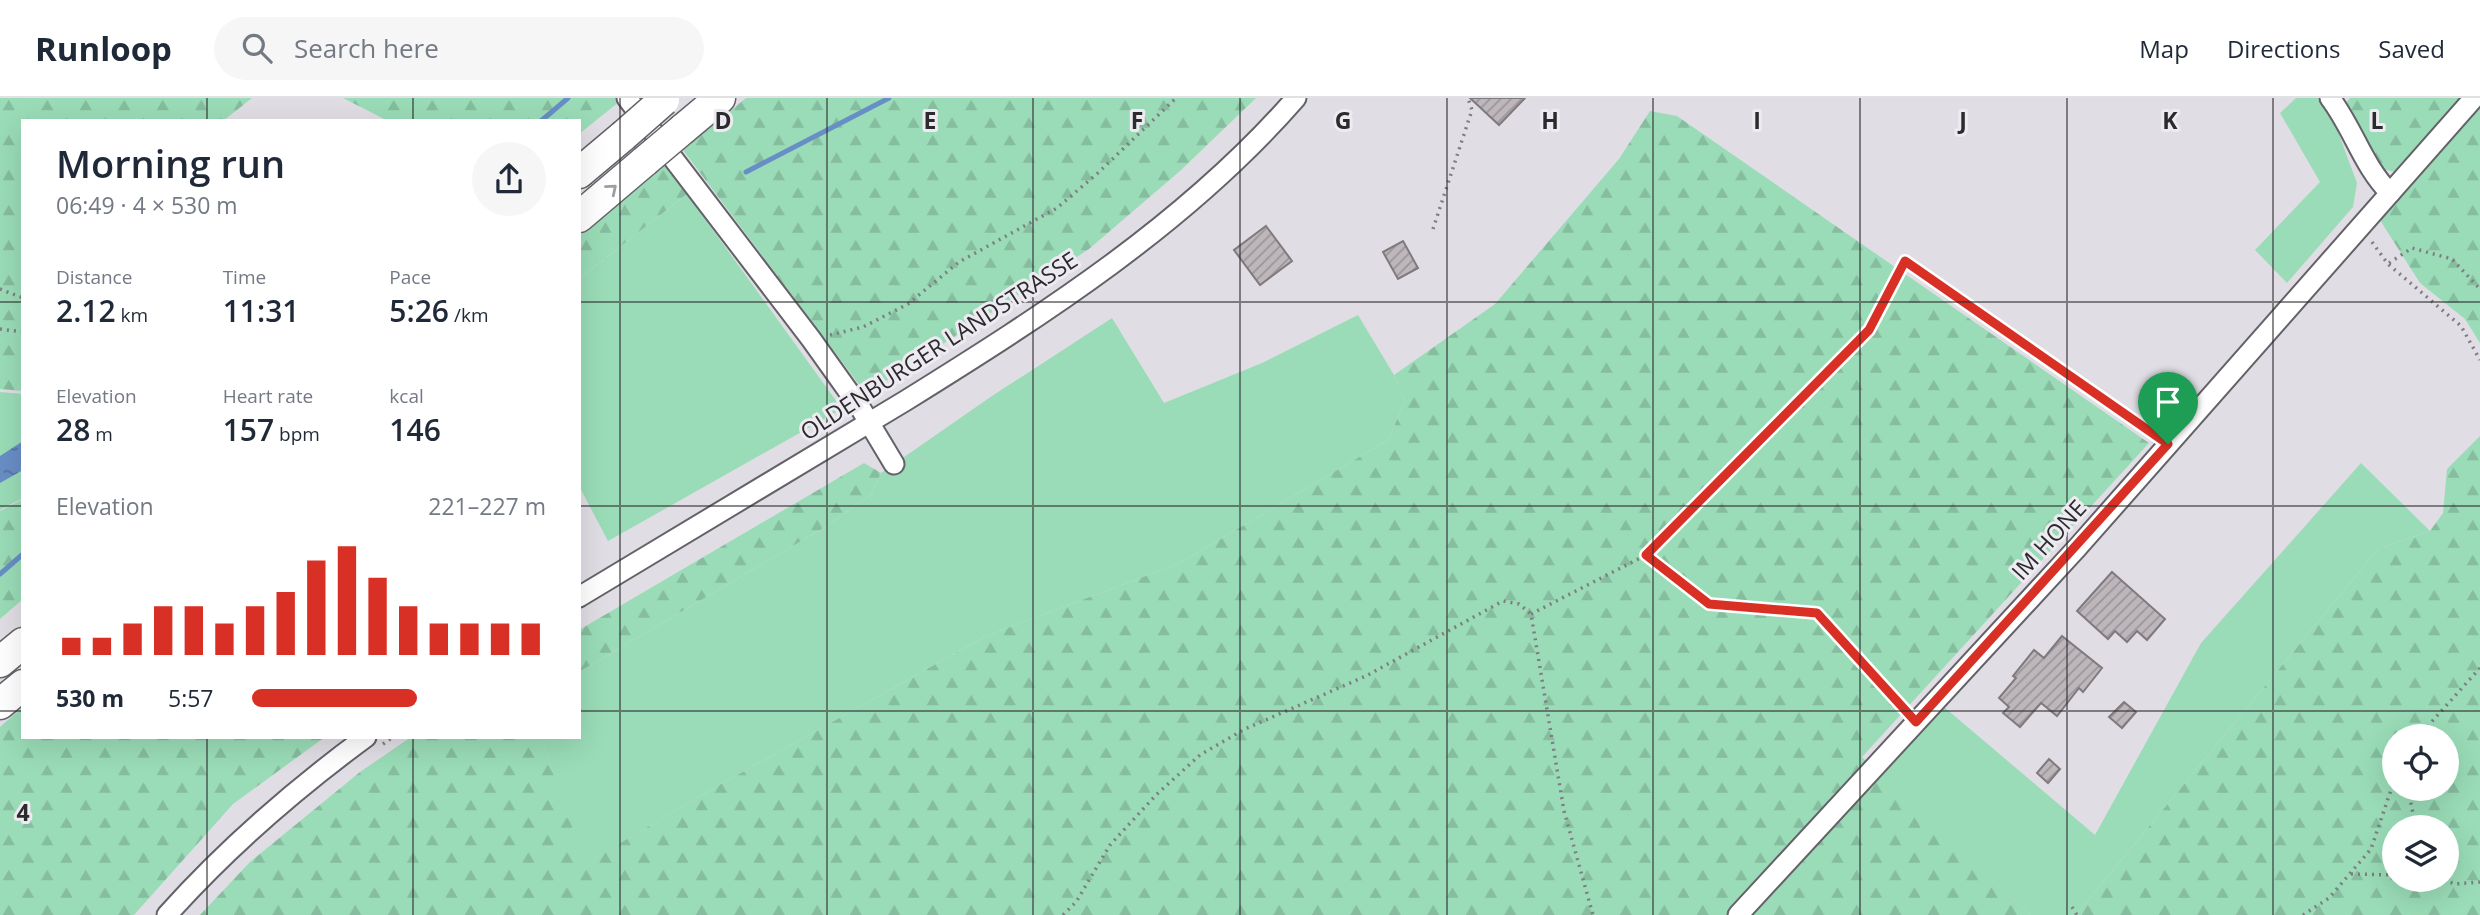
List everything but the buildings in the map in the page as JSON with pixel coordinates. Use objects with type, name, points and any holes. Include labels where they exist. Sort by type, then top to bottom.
[{"type":"highway","points":[[581,214],[720,98]]},
{"type":"highway","points":[[581,171],[666,99]]},
{"type":"highway","points":[[0,662],[21,645]]},
{"type":"highway","points":[[0,704],[21,687]]},
{"type":"street","points":[[627,98],[811,339],[894,464]]},
{"type":"street","name":"OLDENBURGER LANDSTRASSE","points":[[581,596],[989,349],[1098,274],[1173,217],[1227,170],[1268,131],[1296,98]]},
{"type":"street","points":[[2330,98],[2340,111],[2376,180],[2390,193]]},
{"type":"street","name":"IM HONE","points":[[1738,915],[2168,444],[2474,98]]},
{"type":"street","points":[[167,915],[255,825],[363,739]]},
{"type":"path","points":[[811,339],[863,327],[908,304],[959,262],[1058,208],[1176,98]]},
{"type":"path","points":[[1433,229],[1472,110],[1468,98]]},
{"type":"path","points":[[2360,224],[2388,264],[2461,326],[2480,360]]},
{"type":"path","points":[[2388,264],[2412,248],[2452,260],[2480,289]]},
{"type":"path","points":[[1531,614],[1646,555],[1869,330],[1905,261],[2168,444]]},
{"type":"path","points":[[0,289],[21,297]]},
{"type":"path","points":[[0,329],[21,332]]},
{"type":"path","points":[[1646,555],[1709,604],[1817,613],[1916,722]]},
{"type":"path","points":[[1063,915],[1076,902],[1110,845],[1156,795],[1200,755],[1245,729],[1366,676],[1503,601],[1519,604],[1531,614],[1564,811],[1592,915]]},
{"type":"path","points":[[2430,724],[2480,668]]},
{"type":"path","points":[[2303,915],[2329,898],[2371,849],[2387,801]]},
{"type":"path","points":[[2351,874],[2382,875]]},
{"type":"path","points":[[2459,884],[2480,882]]},
{"type":"path","points":[[2072,907],[2077,915]]},
{"type":"green space","points":[[0,98],[252,98],[226,119],[21,119],[21,391],[0,389]]},
{"type":"green space","points":[[343,98],[624,98],[581,132],[581,119],[384,119]]},
{"type":"green space","points":[[746,98],[1256,98],[1180,171],[1089,249],[866,394],[683,150]]},
{"type":"green space","points":[[2296,98],[2317,98],[2331,113],[2357,183],[2353,207],[2287,283],[2255,250],[2320,182],[2280,113]]},
{"type":"green space","points":[[2350,98],[2460,98],[2395,172],[2378,168],[2345,104]]},
{"type":"green space","points":[[2480,101],[2480,343],[2465,319],[2420,283],[2378,217]]},
{"type":"green space","points":[[1650,111],[1677,116],[2149,443],[1862,757],[2030,915],[200,915],[250,862],[360,772],[408,739],[542,739],[585,864],[705,793],[986,636],[1180,563],[1388,440],[1405,401],[1394,375],[1495,304],[1619,159]]},
{"type":"green space","points":[[664,165],[687,194],[581,277],[581,234]]},
{"type":"green space","points":[[687,194],[842,409],[608,541],[581,490],[581,277]]},
{"type":"green space","points":[[1358,315],[1394,375],[1405,401],[1388,440],[1180,563],[986,636],[705,793],[584,865],[542,739],[581,739],[581,671],[825,527],[871,495],[881,473],[1112,318],[1164,403],[1262,363]]},
{"type":"green space","points":[[0,392],[21,394],[21,499],[0,510]]},
{"type":"green space","points":[[2480,436],[2480,915],[2076,915],[2378,549],[2430,531],[2443,513],[2447,469]]},
{"type":"green space","points":[[864,463],[881,473],[871,495],[825,527],[581,671],[581,629]]},
{"type":"green space","points":[[2361,463],[2430,531],[2378,549],[2076,915],[2030,915],[1880,775],[1944,707],[2095,835],[2201,643]]},
{"type":"green space","points":[[21,500],[21,601],[0,619],[0,511]]},
{"type":"green space","points":[[21,709],[21,739],[322,739],[233,804],[134,915],[0,915],[0,727]]},
{"type":"water","points":[[21,442],[21,471],[0,483],[0,456]]},
{"type":"waterway","points":[[543,119],[568,98]]},
{"type":"waterway","points":[[746,172],[889,98]]},
{"type":"waterway","points":[[0,574],[21,556]]},
{"type":"route","points":[[1905,261],[2168,444],[2077,548],[1916,722],[1817,613],[1709,604],[1646,555],[1869,330],[1905,261]]}]
